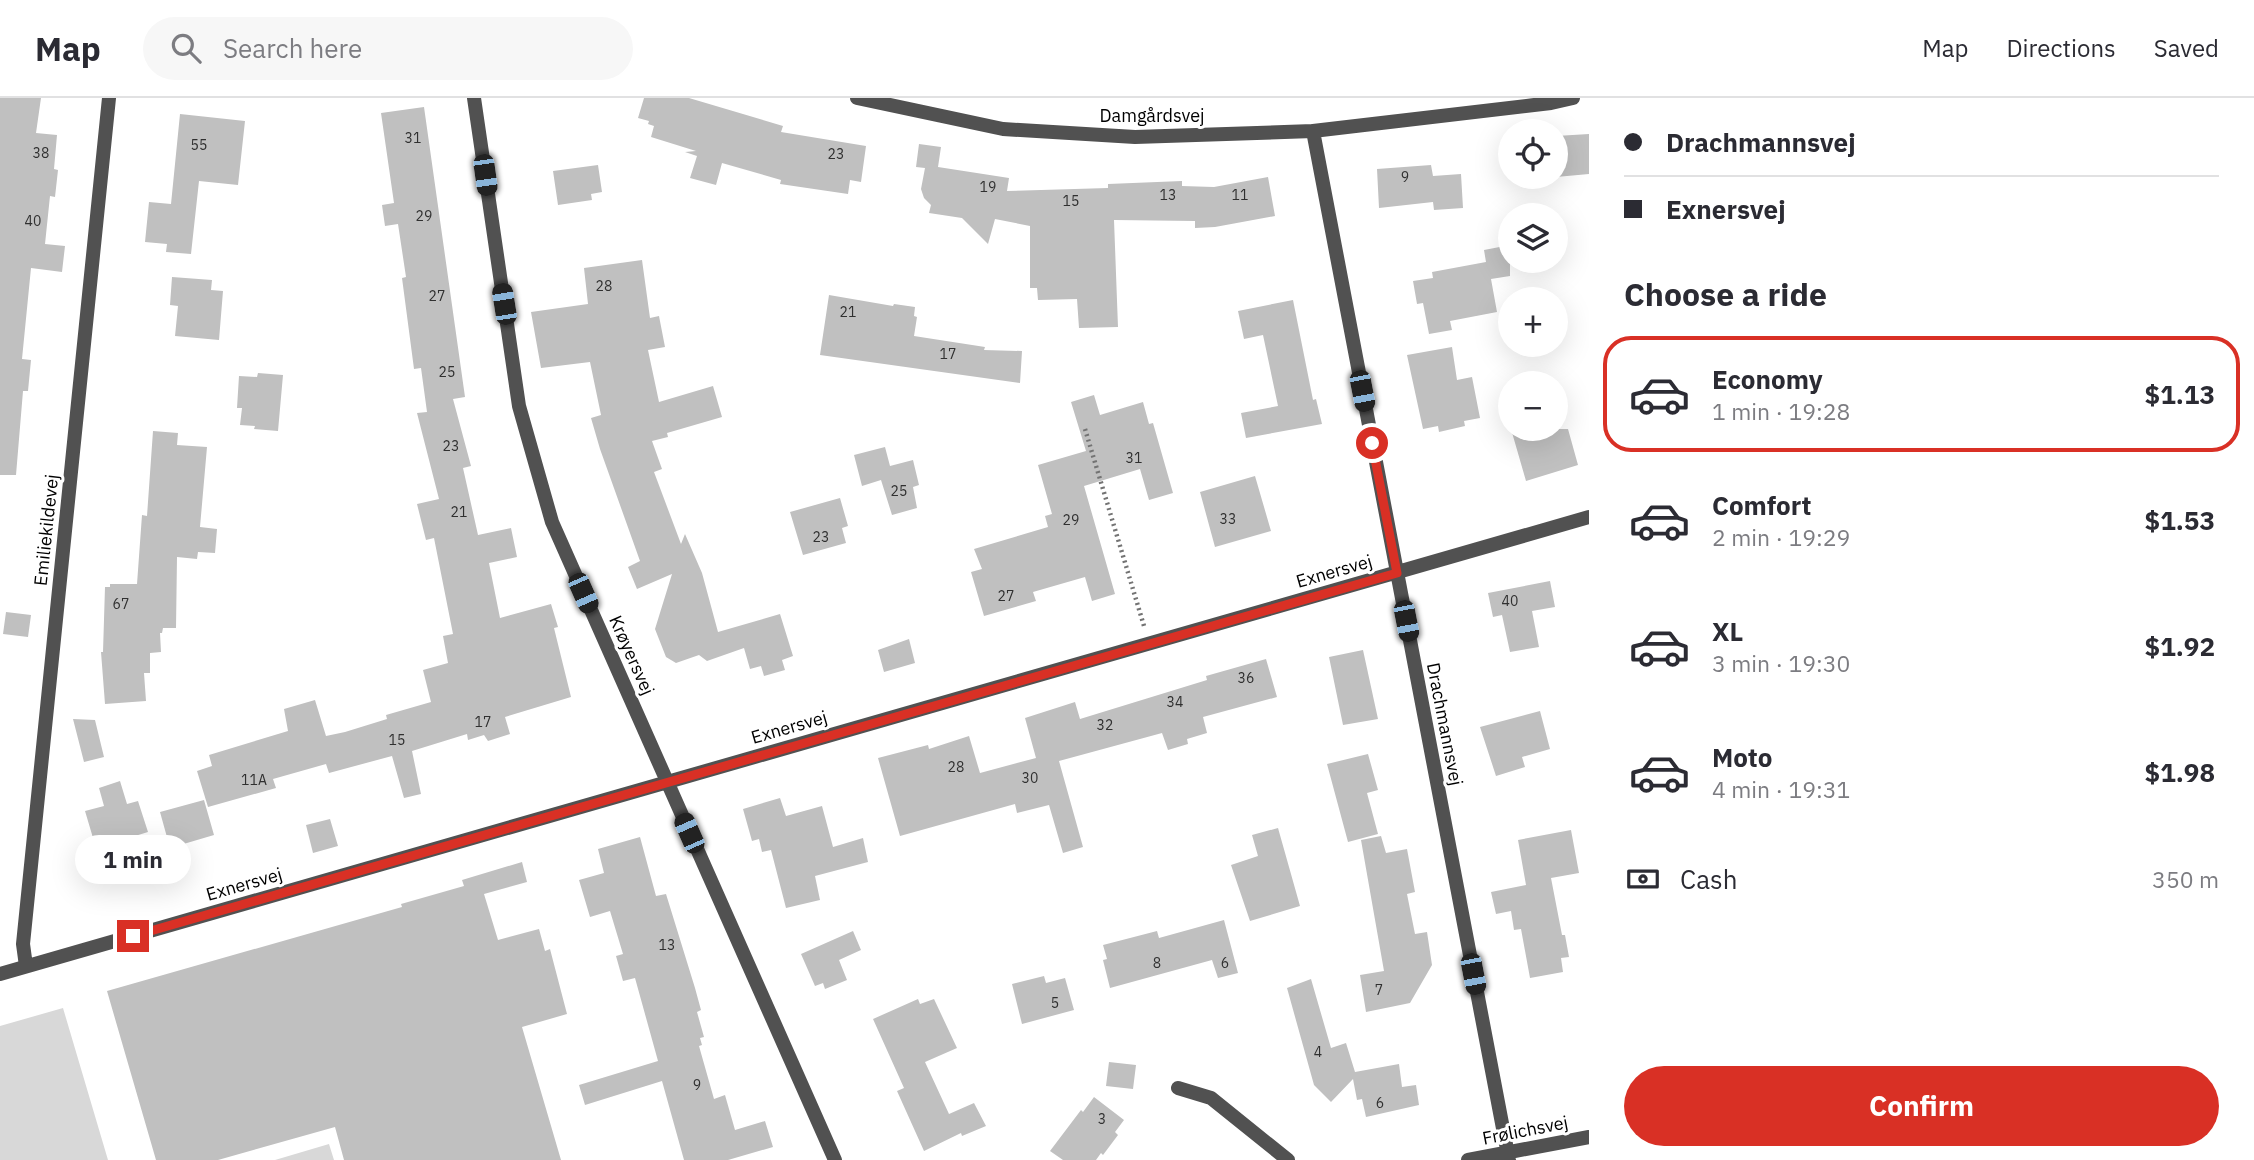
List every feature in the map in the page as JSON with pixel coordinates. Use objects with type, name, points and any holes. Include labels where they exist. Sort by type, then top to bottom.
[{"type":"street","name":"Emiliekildevej","points":[[26,966],[23,944],[109,98]]},
{"type":"street","name":"Krøyersvej","points":[[474,98],[519,406],[552,522],[835,1160]]},
{"type":"street","name":"Damgårdsvej","points":[[857,98],[1003,129],[1135,136],[1313,131],[1573,98]]},
{"type":"street","name":"Drachmannsvej","points":[[1313,131],[1508,1156]]},
{"type":"street","name":"Exnersvej","points":[[0,974],[1589,517]]},
{"type":"street","points":[[1178,1088],[1211,1098],[1288,1160]]},
{"type":"street","name":"Frølichsvej","points":[[1468,1160],[1508,1156],[1589,1138]]},
{"type":"path","points":[[1085,429],[1149,644]]},
{"type":"shaded area","points":[[63,1008],[108,1160],[0,1160],[0,1026]]},
{"type":"shaded area","points":[[329,1144],[334,1160],[275,1160]]},
{"type":"building","points":[[0,98],[41,98],[36,133],[57,135],[54,169],[58,170],[55,197],[50,196],[45,244],[65,246],[62,272],[31,268],[22,359],[31,360],[28,391],[23,391],[16,475],[0,475]]},
{"type":"building","points":[[644,98],[689,98],[783,126],[781,132],[866,146],[861,182],[850,180],[848,194],[780,184],[781,180],[722,163],[716,185],[690,178],[697,156],[685,152],[696,151],[651,137],[654,126],[648,124],[649,121],[638,118]]},
{"type":"building","points":[[424,107],[465,397],[453,399],[471,466],[463,468],[478,535],[511,528],[517,557],[489,563],[500,618],[551,604],[558,627],[554,628],[571,697],[505,717],[510,734],[488,741],[484,735],[468,740],[467,734],[412,751],[421,794],[404,798],[392,756],[329,773],[326,764],[273,779],[276,788],[208,807],[197,771],[212,766],[209,755],[288,731],[284,709],[315,700],[326,736],[345,732],[387,719],[386,715],[431,702],[423,670],[448,663],[443,636],[453,634],[434,538],[426,540],[417,504],[439,499],[417,413],[427,412],[421,368],[414,369],[402,278],[406,277],[398,224],[385,226],[382,205],[394,203],[381,113]]},
{"type":"building","points":[[180,114],[245,121],[238,185],[199,181],[191,254],[166,252],[167,244],[145,242],[149,202],[171,204]]},
{"type":"building","points":[[1589,134],[1589,174],[1568,176],[1568,135]]},
{"type":"building","points":[[919,144],[941,147],[938,167],[1009,178],[1007,191],[1108,188],[1108,184],[1182,181],[1182,186],[1214,187],[1268,177],[1275,216],[1195,228],[1195,221],[1114,220],[1118,327],[1079,328],[1077,299],[1038,300],[1037,288],[1030,288],[1030,226],[995,219],[988,244],[962,218],[929,213],[931,205],[924,198],[921,189],[925,168],[916,167]]},
{"type":"building","points":[[598,165],[602,192],[591,194],[592,200],[558,205],[553,171]]},
{"type":"building","points":[[1431,165],[1433,176],[1461,174],[1463,208],[1434,210],[1433,202],[1379,208],[1377,169]]},
{"type":"building","points":[[1498,247],[1498,273],[1510,273],[1510,276],[1491,279],[1497,312],[1450,321],[1452,330],[1429,334],[1423,303],[1417,304],[1413,281],[1433,278],[1432,272],[1486,262],[1484,250]]},
{"type":"building","points":[[642,260],[650,318],[659,316],[665,347],[648,350],[659,402],[713,386],[722,417],[667,433],[668,437],[652,441],[662,469],[654,472],[681,544],[685,534],[702,573],[718,632],[780,614],[793,656],[782,660],[785,670],[764,676],[761,666],[750,669],[744,648],[707,661],[699,655],[676,663],[666,657],[655,629],[672,574],[637,589],[628,567],[640,561],[591,418],[601,415],[590,362],[541,368],[531,312],[588,304],[584,268]]},
{"type":"building","points":[[172,277],[212,280],[211,290],[223,291],[219,340],[175,336],[178,306],[170,305]]},
{"type":"building","points":[[829,295],[915,307],[914,316],[917,317],[914,336],[985,347],[984,350],[1022,351],[1020,383],[820,355]]},
{"type":"building","points":[[1293,300],[1313,400],[1316,399],[1322,424],[1246,438],[1241,413],[1278,406],[1263,335],[1244,339],[1238,311]]},
{"type":"building","points":[[1452,347],[1457,380],[1472,377],[1480,418],[1464,421],[1465,426],[1439,432],[1438,426],[1423,429],[1407,355]]},
{"type":"building","points":[[258,373],[283,375],[278,431],[240,425],[242,408],[237,408],[239,376],[257,377]]},
{"type":"building","points":[[1094,395],[1100,415],[1143,402],[1149,424],[1153,423],[1173,493],[1149,500],[1140,469],[1084,486],[1115,594],[1092,601],[1085,577],[1033,592],[1036,601],[984,616],[971,572],[982,569],[974,549],[1048,527],[1045,516],[1052,514],[1038,465],[1086,451],[1071,402]]},
{"type":"building","points":[[1568,429],[1578,465],[1526,481],[1514,441],[1568,441]]},
{"type":"building","points":[[153,431],[178,433],[177,445],[207,447],[200,527],[217,529],[215,553],[198,552],[197,559],[177,557],[176,628],[163,628],[160,633],[161,652],[150,653],[150,673],[144,673],[146,701],[105,704],[101,652],[105,587],[110,587],[110,584],[137,584],[142,515],[147,516]]},
{"type":"building","points":[[885,447],[890,466],[913,460],[919,485],[913,487],[917,508],[892,515],[881,480],[862,486],[854,455]]},
{"type":"building","points":[[1255,476],[1271,531],[1215,547],[1200,492]]},
{"type":"building","points":[[840,498],[848,526],[842,528],[846,543],[803,555],[790,512]]},
{"type":"building","points":[[1550,581],[1555,607],[1532,611],[1539,647],[1510,652],[1502,615],[1493,617],[1488,593]]},
{"type":"building","points":[[6,612],[31,615],[28,637],[3,634]]},
{"type":"building","points":[[909,639],[915,663],[884,672],[878,650]]},
{"type":"building","points":[[1363,650],[1378,719],[1343,725],[1329,657]]},
{"type":"building","points":[[1266,659],[1277,697],[1203,717],[1207,733],[1187,739],[1188,744],[1168,750],[1162,733],[1059,761],[1083,847],[1063,853],[1049,805],[1017,813],[1015,804],[900,836],[878,758],[928,745],[929,749],[969,736],[980,773],[1036,758],[1025,718],[1075,702],[1080,719],[1207,680],[1206,676]]},
{"type":"building","points":[[1540,711],[1550,749],[1522,757],[1525,767],[1496,776],[1480,727]]},
{"type":"building","points":[[73,719],[95,720],[104,757],[84,762]]},
{"type":"building","points":[[1368,754],[1378,790],[1367,793],[1378,834],[1348,842],[1327,764]]},
{"type":"building","points":[[120,781],[127,804],[138,801],[148,832],[96,848],[85,811],[104,806],[99,788]]},
{"type":"building","points":[[780,798],[786,816],[822,806],[833,847],[863,838],[868,862],[815,876],[820,900],[786,908],[771,850],[762,852],[759,839],[752,841],[743,809]]},
{"type":"building","points":[[204,800],[214,835],[170,848],[160,812]]},
{"type":"building","points":[[330,819],[338,846],[313,853],[306,825]]},
{"type":"building","points":[[1278,828],[1300,906],[1250,921],[1231,865],[1258,856],[1252,835]]},
{"type":"building","points":[[1571,830],[1579,873],[1551,878],[1569,957],[1561,958],[1563,972],[1530,978],[1521,929],[1514,930],[1511,911],[1496,914],[1491,892],[1526,885],[1518,840]]},
{"type":"building","points":[[1381,836],[1386,853],[1407,849],[1415,892],[1407,894],[1415,934],[1427,932],[1432,965],[1410,1003],[1366,1012],[1360,975],[1384,971],[1361,840]]},
{"type":"building","points":[[640,837],[656,896],[666,894],[695,988],[701,1010],[697,1012],[704,1037],[700,1038],[702,1045],[699,1046],[714,1099],[725,1095],[735,1130],[765,1121],[773,1147],[728,1160],[684,1160],[662,1081],[585,1105],[579,1085],[658,1061],[635,978],[623,981],[616,956],[623,954],[610,911],[590,917],[579,880],[604,873],[598,849]]},
{"type":"building","points":[[522,862],[527,882],[484,894],[498,940],[539,929],[545,951],[550,949],[567,1014],[522,1027],[561,1160],[344,1160],[335,1127],[218,1160],[156,1160],[107,991],[402,907],[401,904],[464,886],[462,880]]},
{"type":"building","points":[[1224,920],[1238,973],[1218,978],[1212,960],[1110,988],[1103,960],[1107,959],[1103,945],[1157,931],[1159,938]]},
{"type":"building","points":[[853,931],[861,950],[839,960],[847,980],[825,989],[823,983],[815,986],[801,954]]},
{"type":"building","points":[[1044,976],[1046,983],[1065,978],[1074,1010],[1022,1024],[1012,984]]},
{"type":"building","points":[[1311,979],[1331,1048],[1346,1043],[1355,1072],[1399,1064],[1402,1087],[1416,1085],[1419,1105],[1366,1117],[1362,1099],[1357,1100],[1353,1079],[1331,1102],[1314,1085],[1287,988]]},
{"type":"building","points":[[918,999],[920,1004],[934,999],[957,1048],[925,1062],[949,1114],[974,1103],[986,1126],[962,1136],[961,1133],[924,1151],[897,1091],[904,1088],[873,1019]]},
{"type":"building","points":[[1109,1062],[1136,1065],[1133,1089],[1106,1086]]},
{"type":"building","points":[[1094,1097],[1124,1120],[1115,1132],[1118,1135],[1096,1160],[1063,1160],[1050,1151]]},
{"type":"route","points":[[133,936],[1397,573],[1372,443]]}]
